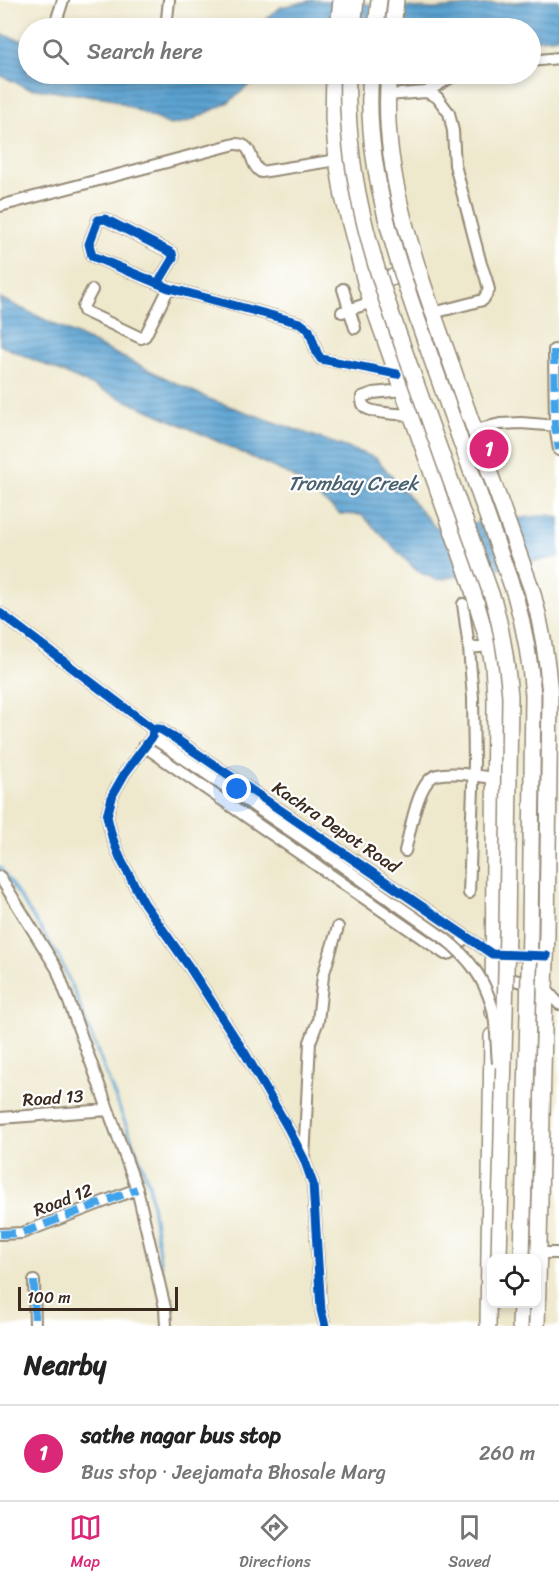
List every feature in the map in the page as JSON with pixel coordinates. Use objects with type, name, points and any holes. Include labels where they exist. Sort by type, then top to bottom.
[{"type":"highway","points":[[339,18],[341,0]]},
{"type":"highway","points":[[354,18],[356,0]]},
{"type":"highway","points":[[377,18],[379,0]]},
{"type":"highway","points":[[394,18],[396,0]]},
{"type":"highway","points":[[334,84],[333,118],[337,160],[343,197],[366,286],[471,584],[493,665],[495,702],[493,975],[488,1326]]},
{"type":"highway","points":[[348,84],[351,157],[377,271],[494,602],[507,663],[510,696],[507,931],[499,1254]]},
{"type":"highway","points":[[371,84],[374,154],[380,190],[402,274],[516,595],[525,628],[530,660],[533,695],[530,932],[522,1254]]},
{"type":"highway","points":[[388,84],[391,151],[397,187],[418,269],[532,590],[547,658],[550,694],[547,956],[537,1326]]},
{"type":"highway","points":[[366,286],[418,269]]},
{"type":"highway","points":[[497,1326],[498,1308]]},
{"type":"highway","points":[[520,1326],[521,1308]]},
{"type":"street","points":[[57,18],[63,0]]},
{"type":"street","points":[[167,18],[169,0]]},
{"type":"street","points":[[541,60],[559,58]]},
{"type":"street","points":[[392,84],[437,97],[449,113],[453,131],[455,165],[489,290],[483,300],[433,313]]},
{"type":"street","points":[[426,92],[440,84]]},
{"type":"street","points":[[0,206],[234,144],[246,146],[256,168],[261,172],[337,160]]},
{"type":"street","points":[[158,284],[172,258],[172,253],[105,219],[98,220],[89,244],[92,256],[158,284],[170,288],[300,323],[309,330],[321,359],[397,374]]},
{"type":"street","points":[[92,290],[83,307],[84,311],[141,338],[145,336],[170,288]]},
{"type":"street","points":[[343,289],[346,310],[356,328]]},
{"type":"street","points":[[346,310],[372,302]]},
{"type":"street","points":[[554,350],[559,450]]},
{"type":"street","points":[[403,390],[368,394],[362,397],[362,401],[365,408],[371,411],[412,415]]},
{"type":"street","points":[[475,430],[500,424],[557,426]]},
{"type":"street","points":[[463,604],[473,702],[469,893]]},
{"type":"street","name":"Kachra Depot Road","points":[[0,613],[150,737],[160,729],[174,737],[492,954]]},
{"type":"street","points":[[469,648],[489,646]]},
{"type":"street","points":[[473,702],[495,702]]},
{"type":"street","points":[[150,737],[322,852],[444,938],[475,967],[493,1008],[502,1123]]},
{"type":"street","points":[[150,737],[445,954],[451,954],[466,936]]},
{"type":"street","points":[[150,737],[113,794],[107,816],[112,837],[144,903],[190,968],[246,1055],[304,1159],[313,1184],[321,1310],[325,1326]]},
{"type":"street","points":[[405,851],[419,796],[430,778],[438,774],[455,774],[494,778]]},
{"type":"street","points":[[0,877],[57,969],[137,1189],[165,1308],[166,1326]]},
{"type":"street","points":[[304,1159],[310,1048],[318,1021],[322,976],[338,927]]},
{"type":"street","points":[[492,954],[547,956]]},
{"type":"street","points":[[493,975],[545,988],[559,1004]]},
{"type":"street","name":"Road 13","points":[[0,1118],[108,1110]]},
{"type":"street","name":"Road 12","points":[[0,1234],[22,1233],[137,1189]]},
{"type":"street","points":[[539,1253],[559,1253]]},
{"type":"street","points":[[34,1281],[35,1326]]},
{"type":"water","points":[[313,0],[433,9],[559,0],[559,37],[541,39],[541,18],[267,18],[281,7]]},
{"type":"water","points":[[0,34],[18,39],[18,84],[0,75]]},
{"type":"water","points":[[19,84],[250,84],[229,102],[190,121],[170,125],[110,98],[27,88]]},
{"type":"water","name":"Trombay Creek","points":[[0,298],[209,399],[376,458],[435,527],[550,515],[559,518],[559,557],[437,580],[417,571],[362,515],[340,514],[292,476],[0,345]]},
{"type":"waterway","points":[[0,867],[58,955],[74,991],[149,1184],[161,1267]]},
{"type":"marked path","points":[[554,350],[555,426],[559,450]]},
{"type":"marked path","points":[[0,1234],[22,1233],[137,1189]]},
{"type":"marked path","points":[[34,1281],[35,1326]]},
{"type":"cycle path","points":[[158,283],[173,258],[172,253],[105,219],[98,220],[89,244],[92,256],[169,288],[300,323],[309,330],[321,359],[397,374]]},
{"type":"cycle path","points":[[0,613],[153,729],[160,729],[173,737],[492,954],[547,956]]},
{"type":"cycle path","points":[[153,729],[152,737],[125,773],[113,794],[107,816],[112,837],[121,860],[144,903],[190,968],[246,1055],[304,1159],[313,1184],[321,1310],[325,1326]]},
{"type":"place","name":"sathe nagar bus stop","points":[[489,449]]}]
